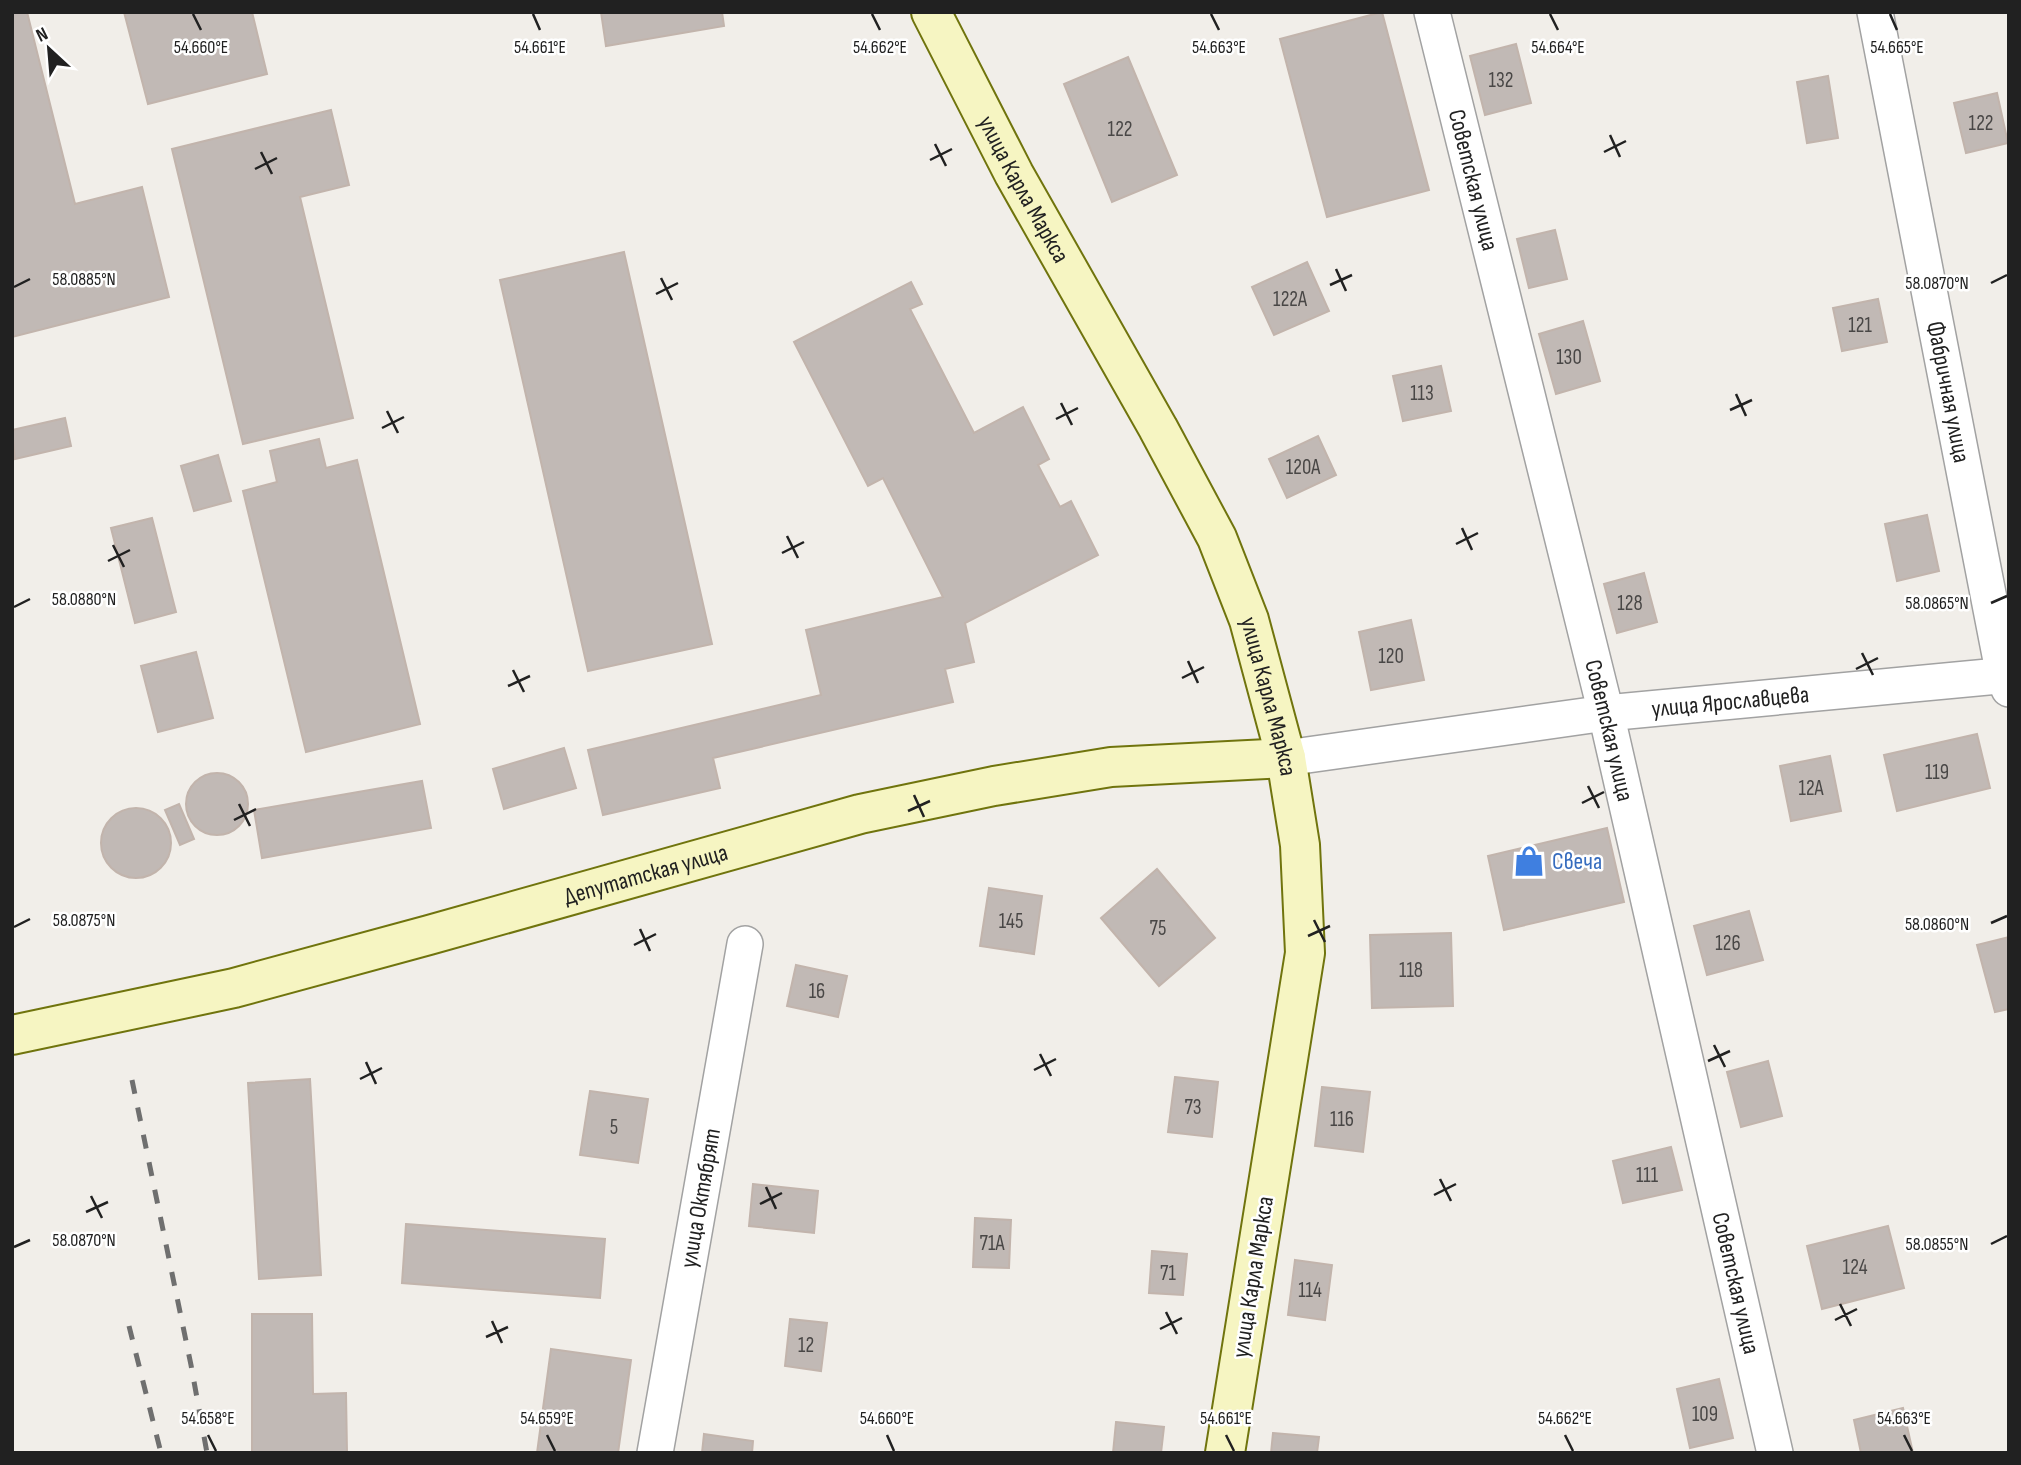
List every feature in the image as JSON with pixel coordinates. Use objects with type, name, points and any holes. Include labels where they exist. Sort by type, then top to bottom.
[{"type":"main road","name":"улица Карла Маркса","points":[[931,12],[1014,174],[1217,538],[1249,620],[1286,758],[1300,845],[1305,953],[1225,1453]]},
{"type":"main road","name":"Депутатская улица","points":[[12,1035],[234,988],[429,936],[860,814],[993,786],[1111,766],[1286,758]]},
{"type":"street","name":"Советская улица","points":[[1432,12],[1605,713],[1775,1453]]},
{"type":"street","name":"Фабричная улица","points":[[1875,12],[2007,680]]},
{"type":"street","name":"улица Ярославцева","points":[[1286,758],[1605,713],[2007,680]]},
{"type":"street","name":"улица Октябрят","points":[[655,1453],[745,944]]},
{"type":"building","points":[[12,12],[27,12],[75,204],[142,187],[169,297],[12,337]]},
{"type":"building","points":[[124,12],[252,12],[267,74],[148,104]]},
{"type":"building","points":[[601,12],[722,12],[724,26],[606,46]]},
{"type":"building","points":[[1382,12],[1429,190],[1327,217],[1280,39]]},
{"type":"building","points":[[1516,44],[1531,103],[1485,115],[1470,56]]},
{"type":"building","points":[[1128,57],[1177,175],[1112,202],[1064,84]]},
{"type":"building","points":[[1828,76],[1838,138],[1807,143],[1797,82]]},
{"type":"building","points":[[1997,93],[2008,143],[1966,153],[1954,103]]},
{"type":"building","points":[[331,110],[349,185],[300,197],[353,418],[243,444],[172,149]]},
{"type":"building","points":[[1555,230],[1567,279],[1529,288],[1517,239]]},
{"type":"building","points":[[624,252],[712,644],[588,671],[500,280]]},
{"type":"building","points":[[1307,262],[1329,311],[1274,335],[1252,287]]},
{"type":"building","points":[[911,282],[922,304],[910,309],[974,433],[1023,407],[1049,459],[1038,465],[1060,507],[1071,501],[1098,555],[965,623],[974,662],[945,669],[953,702],[713,758],[720,788],[603,815],[588,750],[821,695],[806,630],[943,597],[883,478],[868,486],[794,342]]},
{"type":"building","points":[[1878,299],[1887,342],[1842,351],[1833,308]]},
{"type":"building","points":[[1583,321],[1600,381],[1556,394],[1539,334]]},
{"type":"building","points":[[1441,366],[1451,411],[1403,421],[1393,376]]},
{"type":"building","points":[[65,418],[71,446],[15,459],[12,430]]},
{"type":"building","points":[[1318,436],[1336,475],[1287,498],[1269,459]]},
{"type":"building","points":[[319,439],[326,468],[357,460],[420,724],[306,752],[243,491],[277,482],[270,451]]},
{"type":"building","points":[[218,455],[231,501],[194,511],[181,466]]},
{"type":"building","points":[[1927,515],[1939,571],[1897,581],[1885,524]]},
{"type":"building","points":[[152,518],[176,612],[135,623],[111,528]]},
{"type":"building","points":[[1644,573],[1657,622],[1617,633],[1604,584]]},
{"type":"building","points":[[1411,620],[1424,680],[1371,690],[1359,632]]},
{"type":"building","points":[[196,652],[213,718],[158,732],[141,666]]},
{"type":"building","points":[[1977,734],[1990,788],[1897,811],[1884,755]]},
{"type":"building","points":[[564,748],[576,788],[504,809],[493,769]]},
{"type":"building","points":[[1830,756],[1841,811],[1791,821],[1780,766]]},
{"type":"building","points":[[211,773],[223,773],[239,782],[246,792],[246,816],[239,826],[223,835],[211,835],[200,830],[191,821],[186,810],[186,798],[191,787],[200,778]]},
{"type":"building","points":[[422,781],[431,828],[262,858],[254,810]]},
{"type":"building","points":[[179,804],[194,839],[180,845],[165,810]]},
{"type":"building","points":[[136,808],[161,818],[171,843],[161,868],[136,878],[111,868],[101,843],[111,818]]},
{"type":"building","points":[[1607,828],[1624,902],[1504,930],[1488,856]]},
{"type":"building","points":[[1157,869],[1215,938],[1159,986],[1101,918]]},
{"type":"building","points":[[989,888],[1042,896],[1034,954],[980,946]]},
{"type":"building","points":[[1749,911],[1763,960],[1707,975],[1694,926]]},
{"type":"building","points":[[1451,933],[1453,1006],[1372,1008],[1370,935]]},
{"type":"building","points":[[2009,937],[2009,1009],[1995,1012],[1977,945]]},
{"type":"building","points":[[796,965],[847,976],[838,1017],[787,1006]]},
{"type":"building","points":[[1768,1061],[1782,1116],[1741,1127],[1727,1072]]},
{"type":"building","points":[[1175,1077],[1218,1082],[1212,1137],[1168,1132]]},
{"type":"building","points":[[310,1079],[321,1275],[259,1279],[248,1083]]},
{"type":"building","points":[[1322,1087],[1370,1092],[1363,1152],[1315,1146]]},
{"type":"building","points":[[590,1091],[648,1099],[638,1163],[580,1155]]},
{"type":"building","points":[[1671,1147],[1682,1190],[1623,1203],[1613,1161]]},
{"type":"building","points":[[753,1184],[818,1191],[814,1233],[749,1226]]},
{"type":"building","points":[[975,1218],[1011,1220],[1009,1268],[973,1267]]},
{"type":"building","points":[[406,1224],[605,1239],[600,1298],[402,1283]]},
{"type":"building","points":[[1888,1226],[1904,1288],[1822,1309],[1807,1246]]},
{"type":"building","points":[[1152,1251],[1187,1254],[1183,1295],[1149,1293]]},
{"type":"building","points":[[1295,1260],[1332,1265],[1325,1320],[1288,1315]]},
{"type":"building","points":[[252,1314],[312,1314],[313,1394],[346,1393],[347,1453],[252,1453]]},
{"type":"building","points":[[790,1319],[827,1323],[821,1371],[785,1366]]},
{"type":"building","points":[[551,1349],[631,1360],[618,1453],[537,1453]]},
{"type":"building","points":[[1719,1379],[1733,1438],[1690,1448],[1677,1389]]},
{"type":"building","points":[[1903,1408],[1913,1453],[1861,1453],[1854,1420]]},
{"type":"building","points":[[1116,1422],[1164,1427],[1161,1453],[1113,1453]]},
{"type":"building","points":[[1273,1433],[1319,1437],[1317,1453],[1271,1453]]},
{"type":"building","points":[[704,1434],[753,1441],[752,1453],[702,1453]]},
{"type":"railway","points":[[132,1080],[207,1453]]},
{"type":"railway","points":[[129,1326],[161,1453]]},
{"type":"place","name":"Свеча","points":[[1529,861]]}]
